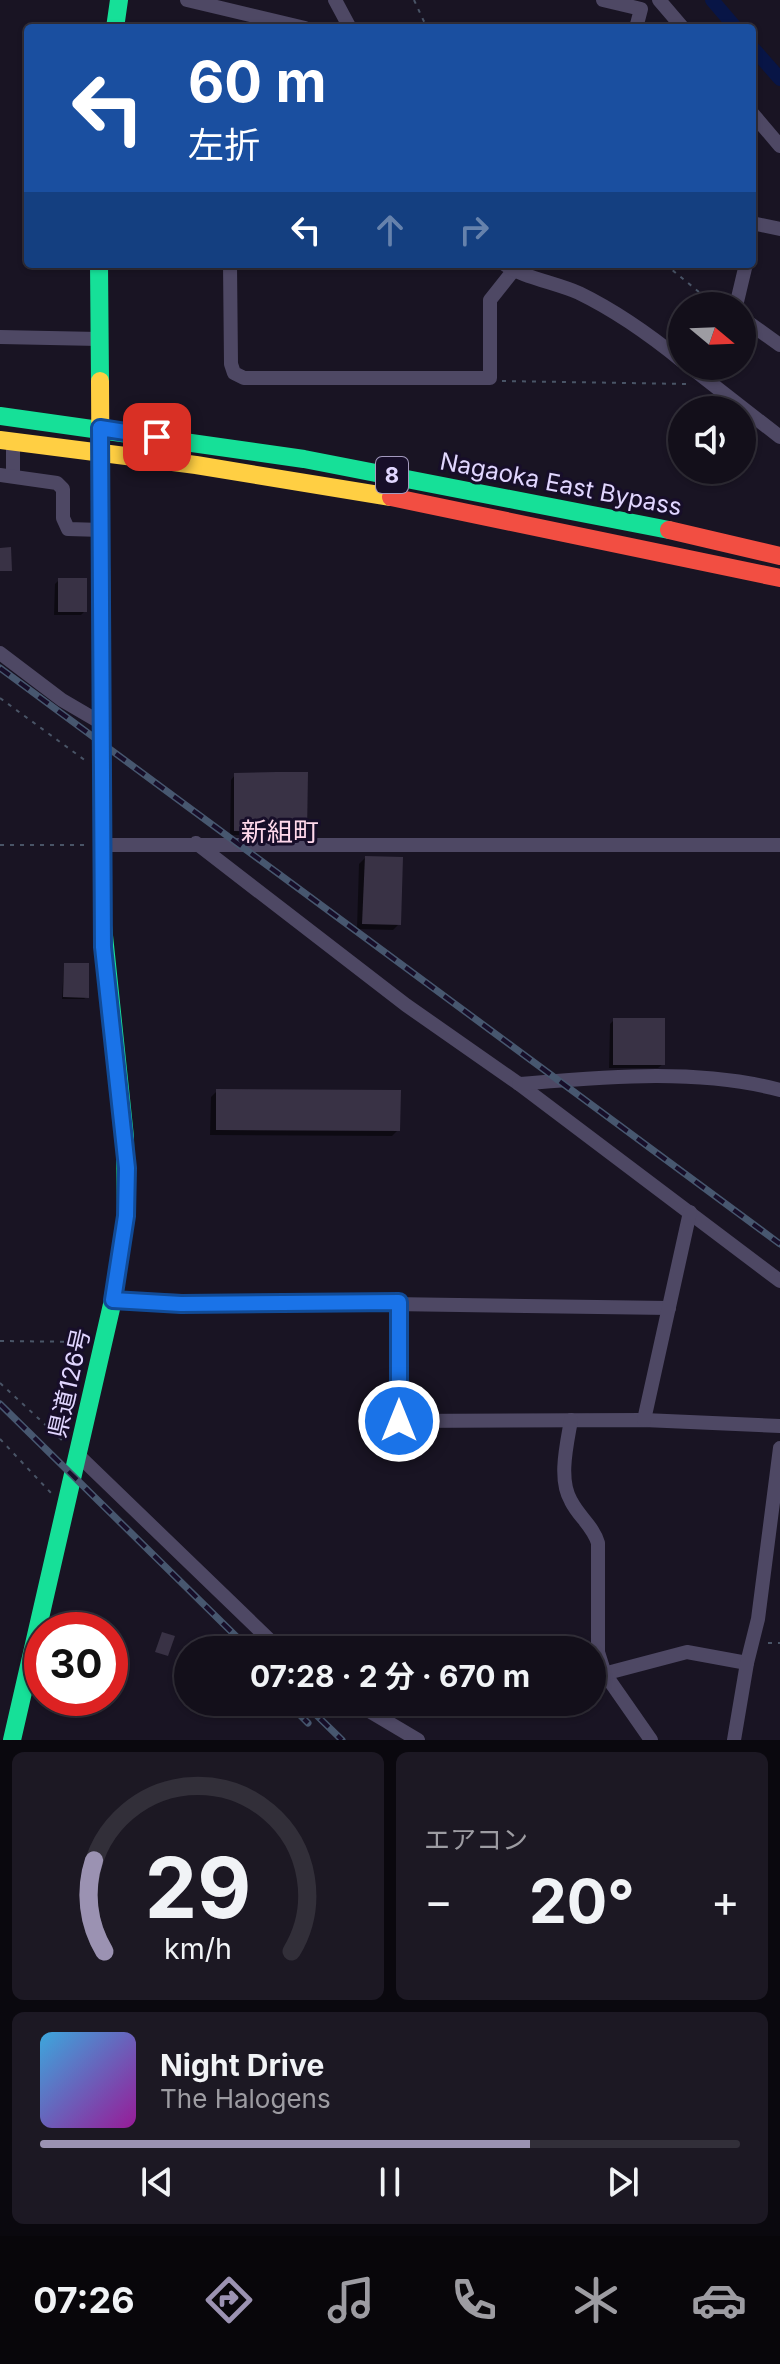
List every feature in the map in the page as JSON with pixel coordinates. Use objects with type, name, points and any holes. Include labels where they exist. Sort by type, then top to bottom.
[{"type":"main road","points":[[116,24],[119,0]]},
{"type":"main road","name":"県道126号","points":[[12,1740],[104,1342],[126,1216],[127,1168],[106,994],[99,268]]},
{"type":"main road","name":"Nagaoka East Bypass","points":[[0,416],[343,465],[643,523],[780,556]]},
{"type":"main road","name":"Nagaoka East Bypass","points":[[7,441],[448,505],[780,578]]},
{"type":"street","points":[[187,0],[288,24]]},
{"type":"street","points":[[335,0],[348,24]]},
{"type":"street","points":[[603,0],[641,9],[637,24]]},
{"type":"street","points":[[659,0],[680,24]]},
{"type":"street","points":[[756,118],[780,146]]},
{"type":"street","points":[[756,130],[768,133]]},
{"type":"street","points":[[756,224],[780,229]]},
{"type":"street","points":[[230,268],[231,364],[234,373],[244,378],[490,378],[490,300],[507,268]]},
{"type":"street","points":[[511,268],[579,293],[668,350]]},
{"type":"street","points":[[739,292],[745,268]]},
{"type":"street","points":[[756,328],[780,345]]},
{"type":"street","points":[[0,337],[99,339]]},
{"type":"street","points":[[707,380],[780,437]]},
{"type":"street","points":[[7,441],[7,475],[48,481],[63,489],[63,518],[68,529],[102,530]]},
{"type":"street","points":[[0,653],[62,700],[103,724]]},
{"type":"street","points":[[196,843],[406,1005],[519,1084],[780,1281]]},
{"type":"street","points":[[103,845],[780,845]]},
{"type":"street","points":[[519,1084],[598,1077],[718,1079],[780,1090]]},
{"type":"street","points":[[644,1420],[690,1212]]},
{"type":"street","points":[[113,1300],[181,1304],[399,1302],[669,1308]]},
{"type":"street","points":[[399,1302],[399,1421],[644,1420],[780,1426]]},
{"type":"street","points":[[571,1420],[565,1476],[568,1497],[594,1532],[598,1543],[597,1636]]},
{"type":"street","points":[[734,1740],[758,1619],[780,1448]]},
{"type":"street","points":[[77,1454],[266,1636]]},
{"type":"street","points":[[606,1673],[687,1652],[747,1663]]},
{"type":"street","points":[[606,1684],[651,1740]]},
{"type":"street","points":[[378,1716],[418,1740]]},
{"type":"path","points":[[414,0],[425,24]]},
{"type":"path","points":[[670,268],[699,292]]},
{"type":"path","points":[[490,378],[713,385]]},
{"type":"path","points":[[0,698],[104,774]]},
{"type":"path","points":[[0,845],[103,845]]},
{"type":"path","points":[[0,1341],[104,1342]]},
{"type":"path","points":[[0,1383],[77,1454]]},
{"type":"path","points":[[0,1439],[65,1507]]},
{"type":"building","points":[[11,547],[12,571],[0,571],[0,548]]},
{"type":"building","points":[[58,578],[87,578],[87,612],[58,612]]},
{"type":"building","points":[[308,772],[307,833],[234,831],[234,773]]},
{"type":"building","points":[[365,856],[403,857],[401,925],[362,924]]},
{"type":"building","points":[[64,963],[89,963],[89,998],[63,997]]},
{"type":"building","points":[[613,1018],[665,1018],[665,1065],[613,1065]]},
{"type":"building","points":[[216,1089],[401,1090],[400,1131],[216,1130]]},
{"type":"building","points":[[162,1632],[175,1636],[168,1656],[155,1652]]},
{"type":"waterway","points":[[712,0],[733,24]]},
{"type":"waterway","points":[[756,52],[780,79]]},
{"type":"railway","points":[[0,668],[780,1244]]},
{"type":"railway","points":[[0,1404],[236,1636]]},
{"type":"railway","points":[[301,1716],[308,1723]]},
{"type":"railway","points":[[317,1716],[342,1740]]},
{"type":"traffic: fast","points":[[116,24],[119,0]]},
{"type":"traffic: fast","points":[[99,268],[100,381]]},
{"type":"traffic: fast","points":[[0,416],[304,459],[669,530]]},
{"type":"traffic: fast","points":[[12,1740],[113,1300],[126,1216],[125,1137],[103,926]]},
{"type":"traffic: slow","points":[[100,381],[103,926]]},
{"type":"traffic: slow","points":[[0,440],[196,465],[391,497]]},
{"type":"traffic: jam","points":[[391,497],[780,578]]},
{"type":"traffic: jam","points":[[669,530],[780,556]]},
{"type":"district","name":"新組町","points":[[280,831]]},
{"type":"route","points":[[157,437],[100,428],[103,947],[127,1168],[126,1216],[113,1300],[181,1304],[399,1302],[399,1421]]}]
